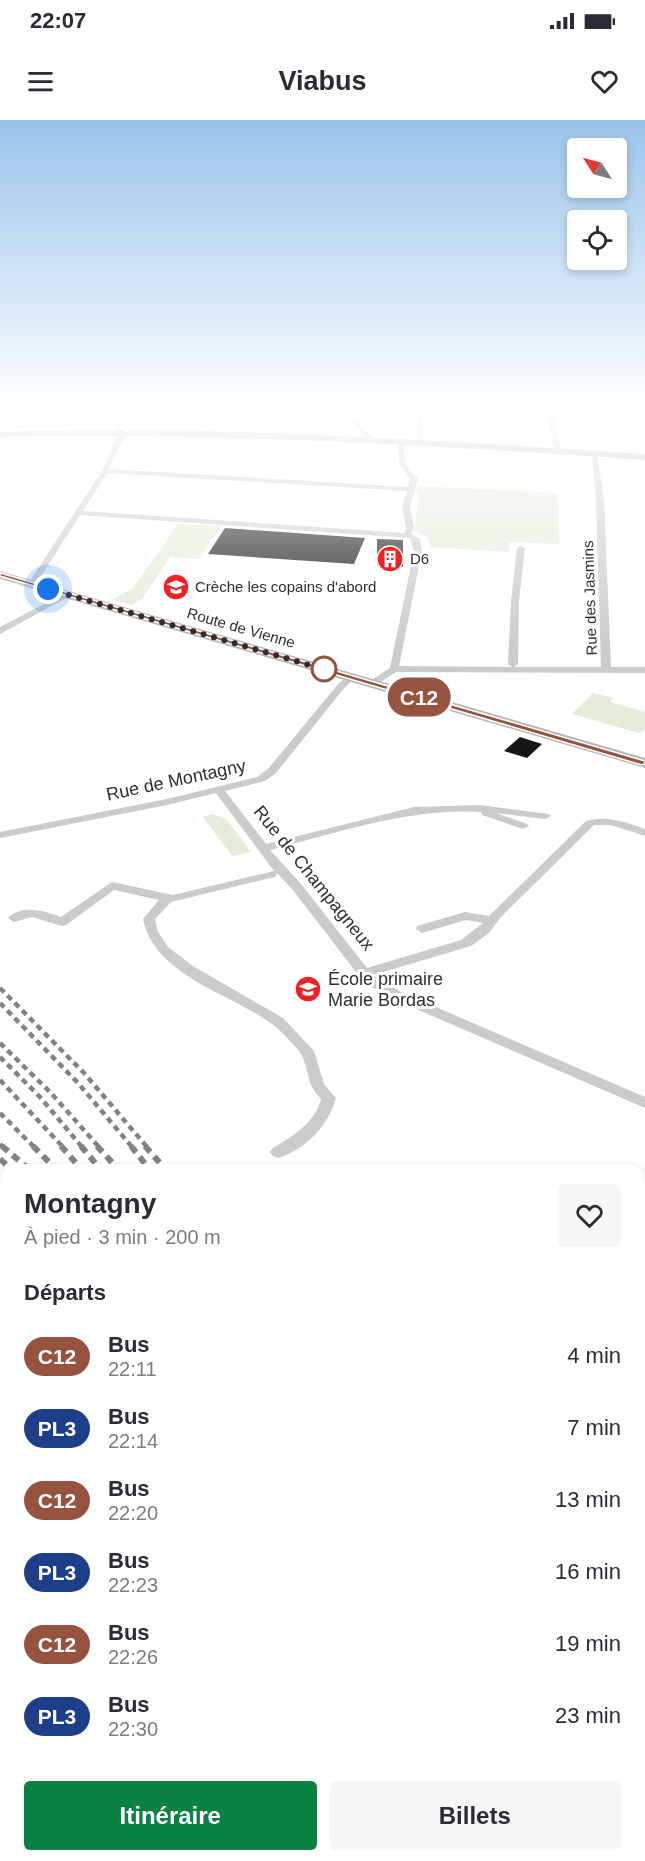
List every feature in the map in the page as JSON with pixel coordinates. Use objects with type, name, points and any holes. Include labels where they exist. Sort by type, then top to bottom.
[{"type":"street","points":[[32,584],[92,488]]},
{"type":"street","points":[[399,488],[412,489],[406,506],[410,528],[407,534]]},
{"type":"street","name":"Rue des Jasmins","points":[[599,488],[606,670]]},
{"type":"street","points":[[77,513],[407,534],[416,539],[418,551],[393,669]]},
{"type":"street","points":[[513,664],[514,601],[521,548]]},
{"type":"street","name":"Route de Vienne","points":[[0,575],[645,763]]},
{"type":"street","points":[[0,631],[68,595]]},
{"type":"street","points":[[373,683],[393,669],[645,670]]},
{"type":"street","name":"Rue de Montagny","points":[[0,834],[248,784],[267,776],[351,677]]},
{"type":"street","name":"Rue de Champagneux","points":[[219,790],[278,868],[297,886],[364,973],[378,984],[396,995],[645,1103]]},
{"type":"street","points":[[464,807],[523,826]]},
{"type":"street","points":[[263,848],[414,810],[493,808],[545,816]]},
{"type":"street","points":[[364,973],[466,943],[478,936],[494,917],[590,823],[599,820],[612,822],[645,833]]},
{"type":"street","points":[[14,918],[21,913],[33,914],[62,922],[112,886],[173,899],[271,874]]},
{"type":"street","points":[[168,898],[149,919],[152,932],[163,950],[188,969],[278,1021],[309,1054],[317,1086],[329,1098],[327,1110],[299,1140],[278,1152]]},
{"type":"street","points":[[422,929],[465,916],[494,917]]},
{"type":"green space","points":[[417,488],[463,488],[558,493],[559,544],[510,542],[509,552],[430,547],[429,538],[414,531],[419,493],[416,492]]},
{"type":"green space","points":[[178,524],[221,526],[199,559],[170,557],[142,599],[132,605],[112,600],[133,588]]},
{"type":"green space","points":[[593,693],[613,698],[610,702],[645,712],[645,730],[639,733],[572,714]]},
{"type":"green space","points":[[213,814],[226,819],[251,852],[232,856],[203,817]]},
{"type":"building","points":[[225,528],[365,538],[354,564],[208,554]]},
{"type":"building","name":"D6","points":[[377,539],[403,540],[403,567],[377,565]]},
{"type":"building","points":[[520,737],[542,744],[527,758],[504,751]]},
{"type":"railway","points":[[0,988],[84,1073],[147,1147]]},
{"type":"railway","points":[[0,1003],[78,1083],[132,1147]]},
{"type":"railway","points":[[0,1043],[50,1092],[99,1147]]},
{"type":"railway","points":[[0,1057],[40,1097],[82,1147]]},
{"type":"railway","points":[[0,1080],[63,1147]]},
{"type":"railway","points":[[0,1113],[51,1164]]},
{"type":"railway","points":[[2,1146],[23,1164]]},
{"type":"railway","points":[[61,1146],[77,1164]]},
{"type":"railway","points":[[81,1146],[96,1164]]},
{"type":"railway","points":[[97,1146],[114,1164]]},
{"type":"railway","points":[[131,1146],[145,1164]]},
{"type":"railway","points":[[145,1146],[161,1164]]},
{"type":"railway","points":[[0,1159],[5,1164]]},
{"type":"bus line","name":"C12","points":[[0,575],[645,763]]},
{"type":"place","name":"D6","points":[[390,559]]},
{"type":"place","name":"Crèche les copains d'abord","points":[[176,587]]},
{"type":"place","name":"École primaire Marie Bordas","points":[[308,989]]},
{"type":"route","points":[[48,589],[330,671],[324,669]]}]
